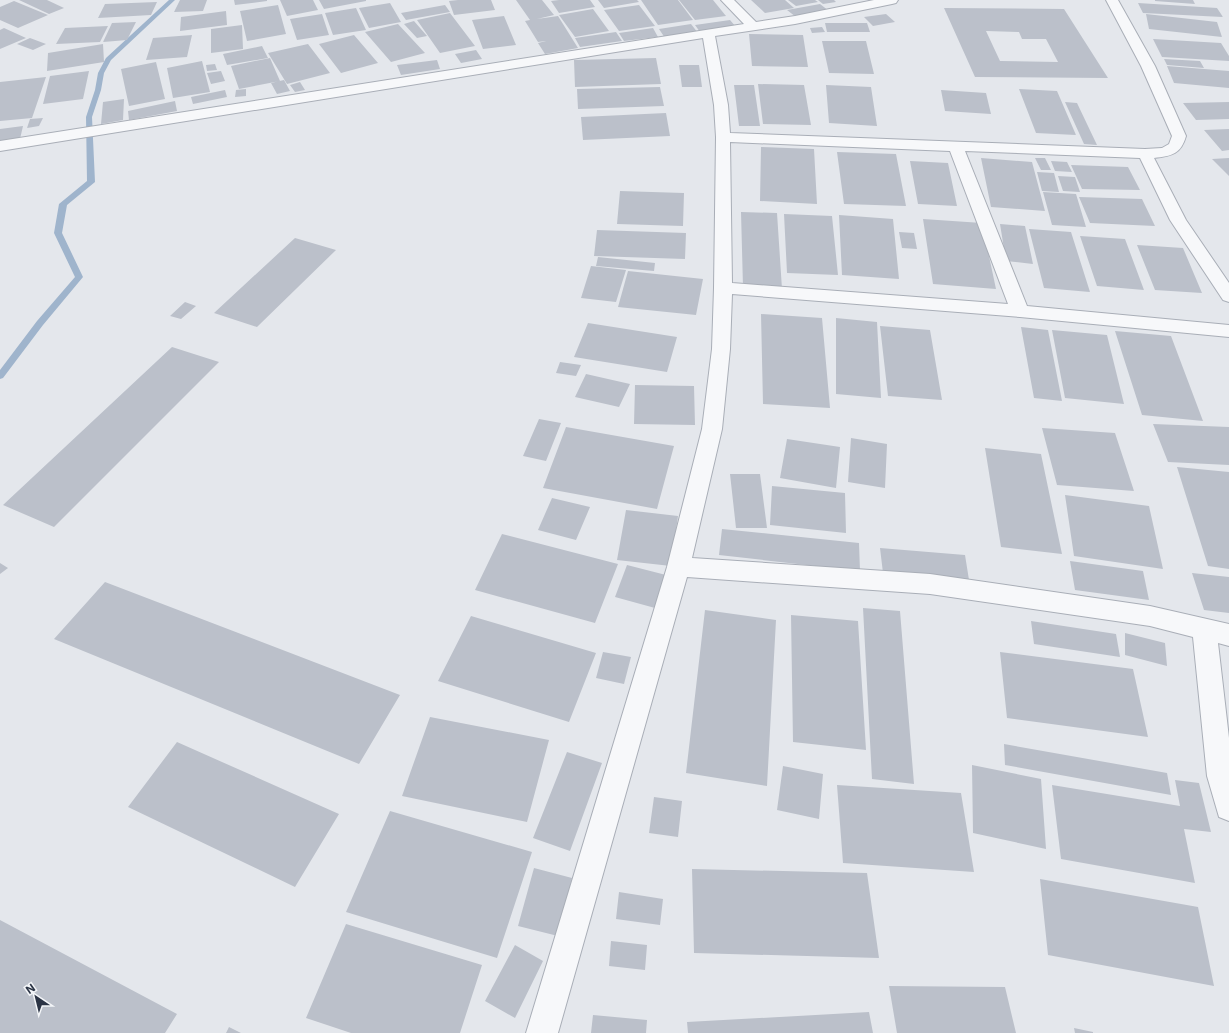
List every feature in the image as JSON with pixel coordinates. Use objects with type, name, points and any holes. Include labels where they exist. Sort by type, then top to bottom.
[{"type":"street","points":[[727,0],[753,26]]},
{"type":"street","points":[[0,146],[795,20],[892,0]]},
{"type":"street","points":[[723,137],[1145,154],[1166,152],[1176,146],[1179,136],[1148,66],[1112,0]]},
{"type":"street","points":[[542,1033],[678,567],[712,429],[721,349],[723,288],[723,137],[721,105],[708,33]]},
{"type":"street","points":[[0,156],[16,144]]},
{"type":"street","points":[[956,147],[1020,311]]},
{"type":"street","points":[[1145,154],[1178,220],[1229,296]]},
{"type":"street","points":[[723,288],[1020,311],[1229,331]]},
{"type":"street","points":[[678,567],[930,584],[1150,616],[1229,635]]},
{"type":"street","points":[[1204,628],[1220,776],[1229,807]]},
{"type":"building","points":[[19,0],[47,0],[64,8],[49,14]]},
{"type":"building","points":[[180,0],[207,0],[203,11],[174,12]]},
{"type":"building","points":[[234,0],[267,0],[267,1],[235,5]]},
{"type":"building","points":[[280,0],[313,0],[318,10],[287,16]]},
{"type":"building","points":[[319,0],[366,0],[366,1],[324,9]]},
{"type":"building","points":[[491,0],[495,10],[454,15],[449,1]]},
{"type":"building","points":[[516,0],[542,0],[554,15],[537,19],[558,16],[578,48],[545,54],[538,43],[546,41],[538,42],[525,21],[530,20]]},
{"type":"building","points":[[590,0],[595,7],[559,13],[551,1]]},
{"type":"building","points":[[598,0],[637,0],[639,2],[604,8]]},
{"type":"building","points":[[641,0],[678,0],[693,20],[658,25]]},
{"type":"building","points":[[679,0],[713,0],[726,16],[695,20]]},
{"type":"building","points":[[751,0],[785,0],[794,8],[765,13]]},
{"type":"building","points":[[788,0],[815,0],[818,2],[796,6]]},
{"type":"building","points":[[818,0],[834,0],[836,2],[823,4]]},
{"type":"building","points":[[1193,0],[1195,4],[1155,1]]},
{"type":"building","points":[[14,1],[48,15],[18,28],[0,20],[0,7]]},
{"type":"building","points":[[157,2],[151,15],[98,18],[105,4]]},
{"type":"building","points":[[390,3],[401,22],[369,28],[359,8]]},
{"type":"building","points":[[1138,3],[1217,8],[1223,17],[1143,13]]},
{"type":"building","points":[[820,4],[829,11],[796,17],[787,10]]},
{"type":"building","points":[[278,5],[286,34],[247,41],[240,11]]},
{"type":"building","points":[[445,5],[450,12],[406,20],[401,13]]},
{"type":"building","points":[[639,5],[655,26],[619,31],[604,10]]},
{"type":"building","points":[[356,8],[366,30],[333,35],[325,13]]},
{"type":"building","points":[[944,8],[1064,9],[1108,78],[975,77]],"holes":[[[986,31],[1019,32],[1022,39],[1046,39],[1058,62],[1000,61]]]},
{"type":"building","points":[[593,9],[609,31],[575,37],[559,15]]},
{"type":"building","points":[[226,11],[227,25],[180,31],[181,17]]},
{"type":"building","points":[[450,13],[475,46],[440,53],[417,20]]},
{"type":"building","points":[[322,14],[329,35],[297,40],[290,19]]},
{"type":"building","points":[[886,14],[895,22],[873,26],[864,17]]},
{"type":"building","points":[[1146,14],[1217,22],[1222,37],[1149,29]]},
{"type":"building","points":[[504,16],[516,45],[483,49],[472,20]]},
{"type":"building","points":[[730,20],[736,27],[700,32],[695,25]]},
{"type":"building","points":[[414,21],[427,36],[417,38],[404,24]]},
{"type":"building","points":[[136,22],[127,40],[103,42],[112,23]]},
{"type":"building","points":[[825,23],[867,23],[870,32],[827,32]]},
{"type":"building","points":[[398,24],[425,53],[391,62],[365,32]]},
{"type":"building","points":[[691,24],[698,33],[665,38],[659,29]]},
{"type":"building","points":[[242,25],[243,49],[211,53],[211,29]]},
{"type":"building","points":[[108,26],[100,42],[56,44],[65,28]]},
{"type":"building","points":[[822,27],[825,32],[812,33],[810,28]]},
{"type":"building","points":[[4,28],[26,38],[0,49],[0,30]]},
{"type":"building","points":[[653,28],[658,37],[624,41],[619,33]]},
{"type":"building","points":[[616,32],[622,41],[580,47],[575,38]]},
{"type":"building","points":[[749,34],[803,35],[808,67],[752,66]]},
{"type":"building","points":[[192,35],[187,57],[146,60],[153,38]]},
{"type":"building","points":[[354,35],[378,63],[341,73],[319,44]]},
{"type":"building","points":[[30,38],[46,44],[33,50],[17,44]]},
{"type":"building","points":[[1153,39],[1221,43],[1229,56],[1229,61],[1162,57]]},
{"type":"building","points":[[822,41],[866,41],[874,74],[829,73]]},
{"type":"building","points":[[103,44],[104,62],[47,71],[48,53]]},
{"type":"building","points":[[308,44],[330,73],[287,84],[268,53]]},
{"type":"building","points":[[262,46],[268,58],[227,65],[223,54]]},
{"type":"building","points":[[476,50],[482,59],[461,63],[455,54]]},
{"type":"building","points":[[270,58],[280,81],[239,89],[231,66]]},
{"type":"building","points":[[656,58],[661,84],[575,87],[574,60]]},
{"type":"building","points":[[1164,59],[1200,61],[1204,68],[1167,65]]},
{"type":"building","points":[[437,60],[440,69],[401,75],[397,65]]},
{"type":"building","points":[[202,61],[210,92],[173,98],[167,68]]},
{"type":"building","points":[[156,62],[165,99],[129,106],[121,69]]},
{"type":"building","points":[[215,64],[217,70],[207,71],[206,65]]},
{"type":"building","points":[[679,65],[699,65],[702,87],[682,87]]},
{"type":"building","points":[[1167,66],[1229,71],[1229,88],[1174,83]]},
{"type":"building","points":[[89,71],[83,99],[43,104],[50,76]]},
{"type":"building","points":[[221,71],[225,81],[211,84],[207,73]]},
{"type":"building","points":[[46,77],[32,118],[0,121],[0,82]]},
{"type":"building","points":[[284,80],[290,91],[277,94],[271,83]]},
{"type":"building","points":[[300,82],[305,90],[295,92],[290,85]]},
{"type":"building","points":[[758,84],[804,85],[811,125],[763,124]]},
{"type":"building","points":[[734,85],[754,85],[760,126],[739,126]]},
{"type":"building","points":[[826,85],[871,87],[877,126],[829,123]]},
{"type":"building","points":[[660,87],[664,106],[578,109],[577,89]]},
{"type":"building","points":[[246,89],[246,96],[235,97],[236,90]]},
{"type":"building","points":[[1019,89],[1057,91],[1076,135],[1036,133]]},
{"type":"building","points":[[225,90],[227,97],[193,104],[191,97]]},
{"type":"building","points":[[941,90],[986,93],[991,114],[945,111]]},
{"type":"building","points":[[124,99],[123,120],[101,124],[103,102]]},
{"type":"building","points":[[175,101],[177,111],[129,120],[128,111]]},
{"type":"building","points":[[1065,102],[1077,103],[1097,145],[1084,144]]},
{"type":"building","points":[[1229,102],[1229,119],[1196,120],[1183,103]]},
{"type":"building","points":[[666,113],[670,136],[583,140],[581,117]]},
{"type":"building","points":[[43,118],[39,126],[27,128],[30,119]]},
{"type":"building","points":[[23,126],[20,139],[0,142],[0,129]]},
{"type":"building","points":[[1229,129],[1229,150],[1222,151],[1204,130]]},
{"type":"building","points":[[761,147],[814,149],[817,204],[760,201]]},
{"type":"building","points":[[837,152],[896,154],[906,206],[844,204]]},
{"type":"building","points":[[981,158],[1032,162],[1045,211],[991,207]]},
{"type":"building","points":[[1035,158],[1045,158],[1051,170],[1041,170]]},
{"type":"building","points":[[1229,158],[1229,176],[1212,159]]},
{"type":"building","points":[[910,161],[948,163],[957,206],[918,204]]},
{"type":"building","points":[[1051,161],[1067,162],[1072,172],[1055,171]]},
{"type":"building","points":[[1071,165],[1128,167],[1140,190],[1082,189]]},
{"type":"building","points":[[1037,172],[1054,173],[1059,192],[1042,191]]},
{"type":"building","points":[[1058,176],[1075,177],[1080,192],[1063,191]]},
{"type":"building","points":[[620,191],[684,193],[683,226],[617,224]]},
{"type":"building","points":[[1043,192],[1076,194],[1086,227],[1052,225]]},
{"type":"building","points":[[1079,197],[1142,199],[1155,226],[1090,223]]},
{"type":"building","points":[[741,212],[777,213],[782,289],[743,287]]},
{"type":"building","points":[[784,214],[832,216],[838,275],[787,273]]},
{"type":"building","points":[[839,215],[893,219],[899,279],[842,275]]},
{"type":"building","points":[[923,219],[982,223],[996,289],[933,284]]},
{"type":"building","points":[[1000,224],[1025,226],[1033,264],[1006,261]]},
{"type":"building","points":[[1029,229],[1071,232],[1090,292],[1044,288]]},
{"type":"building","points":[[597,230],[686,233],[685,259],[594,256]]},
{"type":"building","points":[[899,232],[914,233],[917,249],[902,248]]},
{"type":"building","points":[[1080,236],[1125,239],[1144,290],[1097,286]]},
{"type":"building","points":[[295,238],[336,250],[257,327],[214,313]]},
{"type":"building","points":[[1137,245],[1183,248],[1202,293],[1155,290]]},
{"type":"building","points":[[598,257],[655,263],[654,271],[596,266]]},
{"type":"building","points":[[591,266],[626,270],[616,302],[581,298]]},
{"type":"building","points":[[628,271],[703,279],[696,315],[618,307]]},
{"type":"building","points":[[185,302],[196,306],[181,319],[170,316]]},
{"type":"building","points":[[761,314],[822,318],[830,408],[763,404]]},
{"type":"building","points":[[836,318],[877,322],[881,398],[836,394]]},
{"type":"building","points":[[588,323],[677,337],[667,372],[574,357]]},
{"type":"building","points":[[880,326],[930,330],[942,400],[888,396]]},
{"type":"building","points":[[1021,327],[1048,330],[1062,401],[1034,398]]},
{"type":"building","points":[[1052,330],[1107,335],[1124,404],[1065,398]]},
{"type":"building","points":[[1115,331],[1171,336],[1203,421],[1142,415]]},
{"type":"building","points":[[172,347],[219,362],[54,527],[3,505]]},
{"type":"building","points":[[560,362],[581,365],[576,376],[556,373]]},
{"type":"building","points":[[586,374],[630,384],[619,407],[575,397]]},
{"type":"building","points":[[635,385],[694,386],[695,425],[634,424]]},
{"type":"building","points":[[539,419],[561,423],[546,461],[523,456]]},
{"type":"building","points":[[1153,424],[1229,427],[1229,465],[1168,462]]},
{"type":"building","points":[[566,427],[674,446],[657,509],[543,488]]},
{"type":"building","points":[[1042,428],[1115,433],[1134,491],[1057,485]]},
{"type":"building","points":[[851,438],[887,444],[885,488],[848,482]]},
{"type":"building","points":[[787,439],[840,447],[836,488],[780,478]]},
{"type":"building","points":[[985,448],[1041,454],[1062,554],[1001,547]]},
{"type":"building","points":[[1177,467],[1229,472],[1229,569],[1208,566]]},
{"type":"building","points":[[730,474],[760,474],[767,528],[736,528]]},
{"type":"building","points":[[772,486],[845,493],[846,533],[770,525]]},
{"type":"building","points":[[1065,495],[1149,506],[1163,569],[1074,556]]},
{"type":"building","points":[[552,498],[590,507],[576,540],[538,530]]},
{"type":"building","points":[[626,510],[678,516],[671,566],[617,560]]},
{"type":"building","points":[[722,529],[859,543],[860,571],[719,555]]},
{"type":"building","points":[[502,534],[618,564],[595,623],[475,590]]},
{"type":"building","points":[[880,548],[965,555],[969,580],[883,573]]},
{"type":"building","points":[[1070,561],[1143,571],[1149,600],[1075,590]]},
{"type":"building","points":[[0,563],[8,568],[0,574]]},
{"type":"building","points":[[627,565],[666,575],[655,608],[615,597]]},
{"type":"building","points":[[1192,573],[1229,577],[1229,613],[1204,610]]},
{"type":"building","points":[[105,582],[400,695],[359,764],[54,639]]},
{"type":"building","points":[[863,608],[900,611],[914,784],[872,779]]},
{"type":"building","points":[[705,610],[776,620],[767,786],[686,773]]},
{"type":"building","points":[[791,615],[858,621],[866,750],[793,742]]},
{"type":"building","points":[[471,616],[596,653],[569,722],[438,681]]},
{"type":"building","points":[[1031,621],[1116,634],[1120,657],[1034,644]]},
{"type":"building","points":[[1125,633],[1165,643],[1167,666],[1125,655]]},
{"type":"building","points":[[603,652],[631,657],[624,684],[596,678]]},
{"type":"building","points":[[1000,652],[1133,669],[1148,737],[1007,718]]},
{"type":"building","points":[[430,717],[549,740],[527,822],[402,796]]},
{"type":"building","points":[[177,742],[339,814],[295,887],[128,807]]},
{"type":"building","points":[[1004,744],[1167,773],[1171,795],[1005,765]]},
{"type":"building","points":[[567,752],[602,763],[570,851],[533,838]]},
{"type":"building","points":[[972,765],[1041,779],[1046,849],[973,833]]},
{"type":"building","points":[[783,766],[823,774],[819,819],[777,810]]},
{"type":"building","points":[[1175,780],[1199,783],[1211,832],[1184,829],[1195,883],[1061,859],[1052,785],[1180,806]]},
{"type":"building","points":[[837,785],[961,793],[974,872],[843,863]]},
{"type":"building","points":[[654,797],[682,801],[678,837],[649,833]]},
{"type":"building","points":[[390,811],[532,852],[497,958],[346,912]]},
{"type":"building","points":[[534,868],[572,878],[558,936],[518,926]]},
{"type":"building","points":[[692,869],[867,873],[879,958],[694,953]]},
{"type":"building","points":[[1040,879],[1198,907],[1214,986],[1048,955]]},
{"type":"building","points":[[619,892],[663,899],[660,925],[616,919]]},
{"type":"building","points":[[0,920],[177,1014],[165,1033],[0,1033]]},
{"type":"building","points":[[346,924],[482,965],[460,1033],[351,1033],[306,1018]]},
{"type":"building","points":[[611,941],[647,945],[645,970],[609,966]]},
{"type":"building","points":[[515,945],[543,961],[515,1018],[485,1001]]},
{"type":"building","points":[[889,986],[1005,987],[1016,1033],[897,1033]]},
{"type":"building","points":[[869,1012],[873,1033],[688,1033],[687,1022]]},
{"type":"building","points":[[593,1015],[647,1020],[646,1033],[591,1033]]},
{"type":"building","points":[[229,1027],[241,1033],[226,1033]]},
{"type":"building","points":[[1074,1028],[1093,1032],[1093,1033],[1075,1033]]},
{"type":"waterway","points":[[0,376],[40,323],[79,277],[58,233],[63,204],[91,182],[89,117],[98,90],[101,73],[108,59],[172,0]]}]
